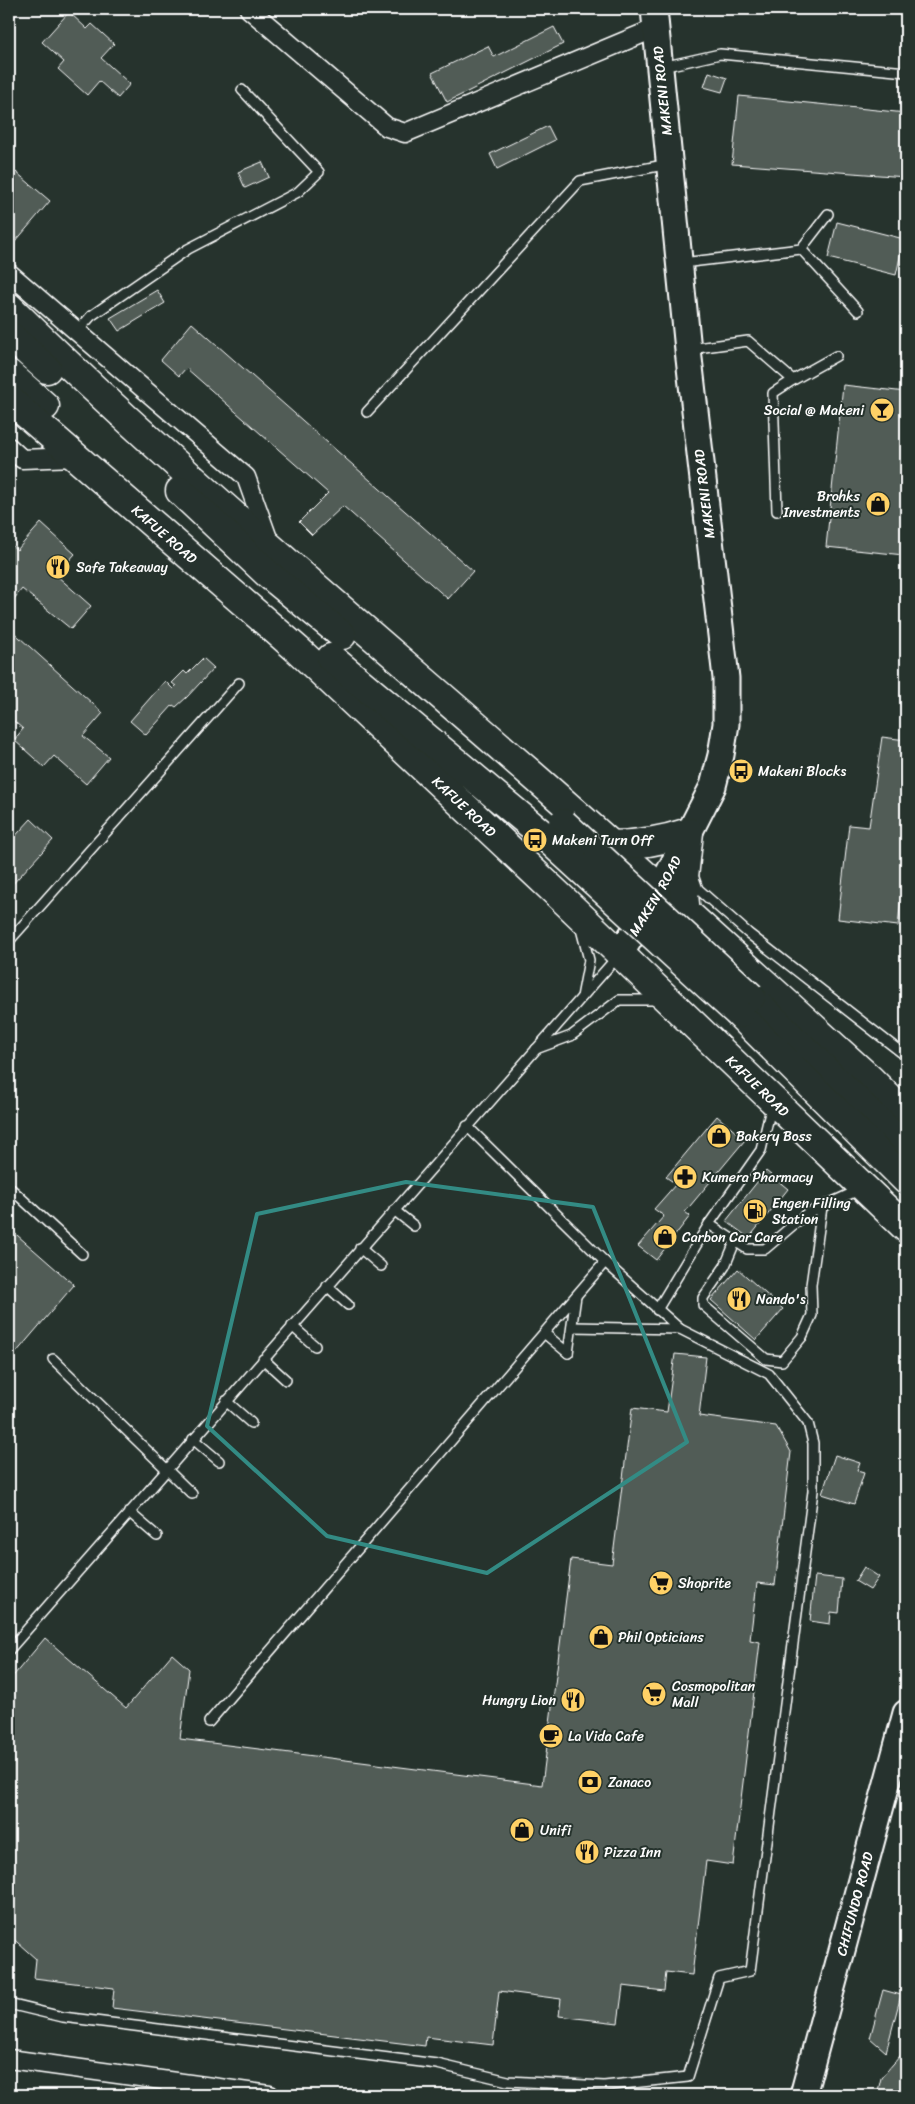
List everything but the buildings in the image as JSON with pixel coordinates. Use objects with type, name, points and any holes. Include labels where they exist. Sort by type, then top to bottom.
[{"type":"main road","name":"MAKENI ROAD","points":[[620,954],[660,890],[712,786],[721,755],[726,724],[726,678],[688,350],[655,19]]},
{"type":"main road","points":[[9,308],[78,375],[610,845],[870,1079],[906,1115]]},
{"type":"main road","name":"KAFUE ROAD","points":[[9,335],[83,400],[268,574],[906,1148]]},
{"type":"main road","name":"KAFUE ROAD","points":[[9,374],[213,558],[556,832]]},
{"type":"main road","name":"KAFUE ROAD","points":[[9,399],[298,650],[567,903],[906,1228]]},
{"type":"main road","points":[[610,845],[646,843],[689,832],[683,886],[686,913]]},
{"type":"main road","name":"KAFUE ROAD","points":[[745,1005],[906,1180]]},
{"type":"main road","name":"CHIFUNDO ROAD","points":[[803,2095],[902,1756],[906,1712]]},
{"type":"street","points":[[249,9],[387,127],[404,133],[655,19]]},
{"type":"street","points":[[9,273],[246,477],[270,546]]},
{"type":"street","points":[[9,447],[22,459],[75,458]]},
{"type":"street","points":[[9,2059],[166,2089],[270,2095]]},
{"type":"lane","points":[[660,67],[720,54],[906,72]]},
{"type":"lane","points":[[77,332],[91,316],[188,249],[298,192],[318,172],[242,90]]},
{"type":"lane","points":[[367,412],[580,181],[669,164]]},
{"type":"lane","points":[[679,264],[801,249],[828,214]]},
{"type":"lane","points":[[801,249],[858,311]]},
{"type":"lane","points":[[688,350],[748,341],[793,380]]},
{"type":"lane","points":[[777,511],[773,393],[836,356]]},
{"type":"lane","points":[[9,941],[239,683]]},
{"type":"lane","points":[[689,832],[692,872],[698,889],[748,933],[906,1056]]},
{"type":"lane","points":[[567,903],[582,930],[589,960],[582,997]]},
{"type":"lane","points":[[9,1650],[467,1126],[620,954]]},
{"type":"lane","points":[[535,1050],[571,1036],[619,1000],[653,1000],[696,1026]]},
{"type":"lane","points":[[657,1310],[709,1224],[761,1150],[773,1100]]},
{"type":"lane","points":[[9,2004],[63,2017],[437,2064],[508,2081],[604,2086],[688,2077],[720,1978],[750,1971],[813,1491],[813,1442],[808,1423],[768,1374],[680,1329],[657,1310],[605,1262],[467,1126]]},
{"type":"lane","points":[[9,1187],[82,1254]]},
{"type":"lane","points":[[709,1224],[747,1249],[765,1249],[806,1214],[864,1187]]},
{"type":"lane","points":[[735,1242],[724,1266],[703,1298],[703,1305],[766,1359],[782,1361],[802,1336],[812,1315],[811,1285],[822,1207]]},
{"type":"lane","points":[[394,1210],[414,1226]]},
{"type":"lane","points":[[360,1248],[381,1266]]},
{"type":"lane","points":[[209,1722],[605,1262]]},
{"type":"lane","points":[[327,1286],[348,1305]]},
{"type":"lane","points":[[544,1333],[568,1353],[576,1296]]},
{"type":"lane","points":[[292,1326],[315,1346]]},
{"type":"lane","points":[[572,1327],[680,1329]]},
{"type":"lane","points":[[53,1359],[166,1471],[192,1494]]},
{"type":"lane","points":[[263,1359],[286,1380]]},
{"type":"lane","points":[[226,1401],[251,1423]]},
{"type":"lane","points":[[193,1439],[219,1462]]},
{"type":"lane","points":[[129,1512],[157,1536]]},
{"type":"highlighted area","points":[[406,1182],[593,1207],[687,1442],[487,1573],[327,1536],[207,1426],[257,1214]]},
{"type":"place","name":"Social @ Makeni","points":[[882,410]]},
{"type":"place","name":"Brohks Investments","points":[[878,504]]},
{"type":"place","name":"Safe Takeaway","points":[[58,567]]},
{"type":"place","name":"Makeni Blocks","points":[[741,771]]},
{"type":"place","name":"Makeni Turn Off","points":[[535,840]]},
{"type":"place","name":"Bakery Boss","points":[[719,1136]]},
{"type":"place","name":"Kumera Pharmacy","points":[[685,1177]]},
{"type":"place","name":"Engen Filling Station","points":[[755,1211]]},
{"type":"place","name":"Carbon Car Care","points":[[665,1237]]},
{"type":"place","name":"Nando's","points":[[739,1299]]},
{"type":"place","name":"Shoprite","points":[[661,1583]]},
{"type":"place","name":"Phil Opticians","points":[[601,1637]]},
{"type":"place","name":"Cosmopolitan Mall","points":[[654,1694]]},
{"type":"place","name":"Hungry Lion","points":[[573,1700]]},
{"type":"place","name":"La Vida Cafe","points":[[551,1736]]},
{"type":"place","name":"Zanaco","points":[[590,1782]]},
{"type":"place","name":"Unifi","points":[[522,1830]]},
{"type":"place","name":"Pizza Inn","points":[[587,1852]]}]
